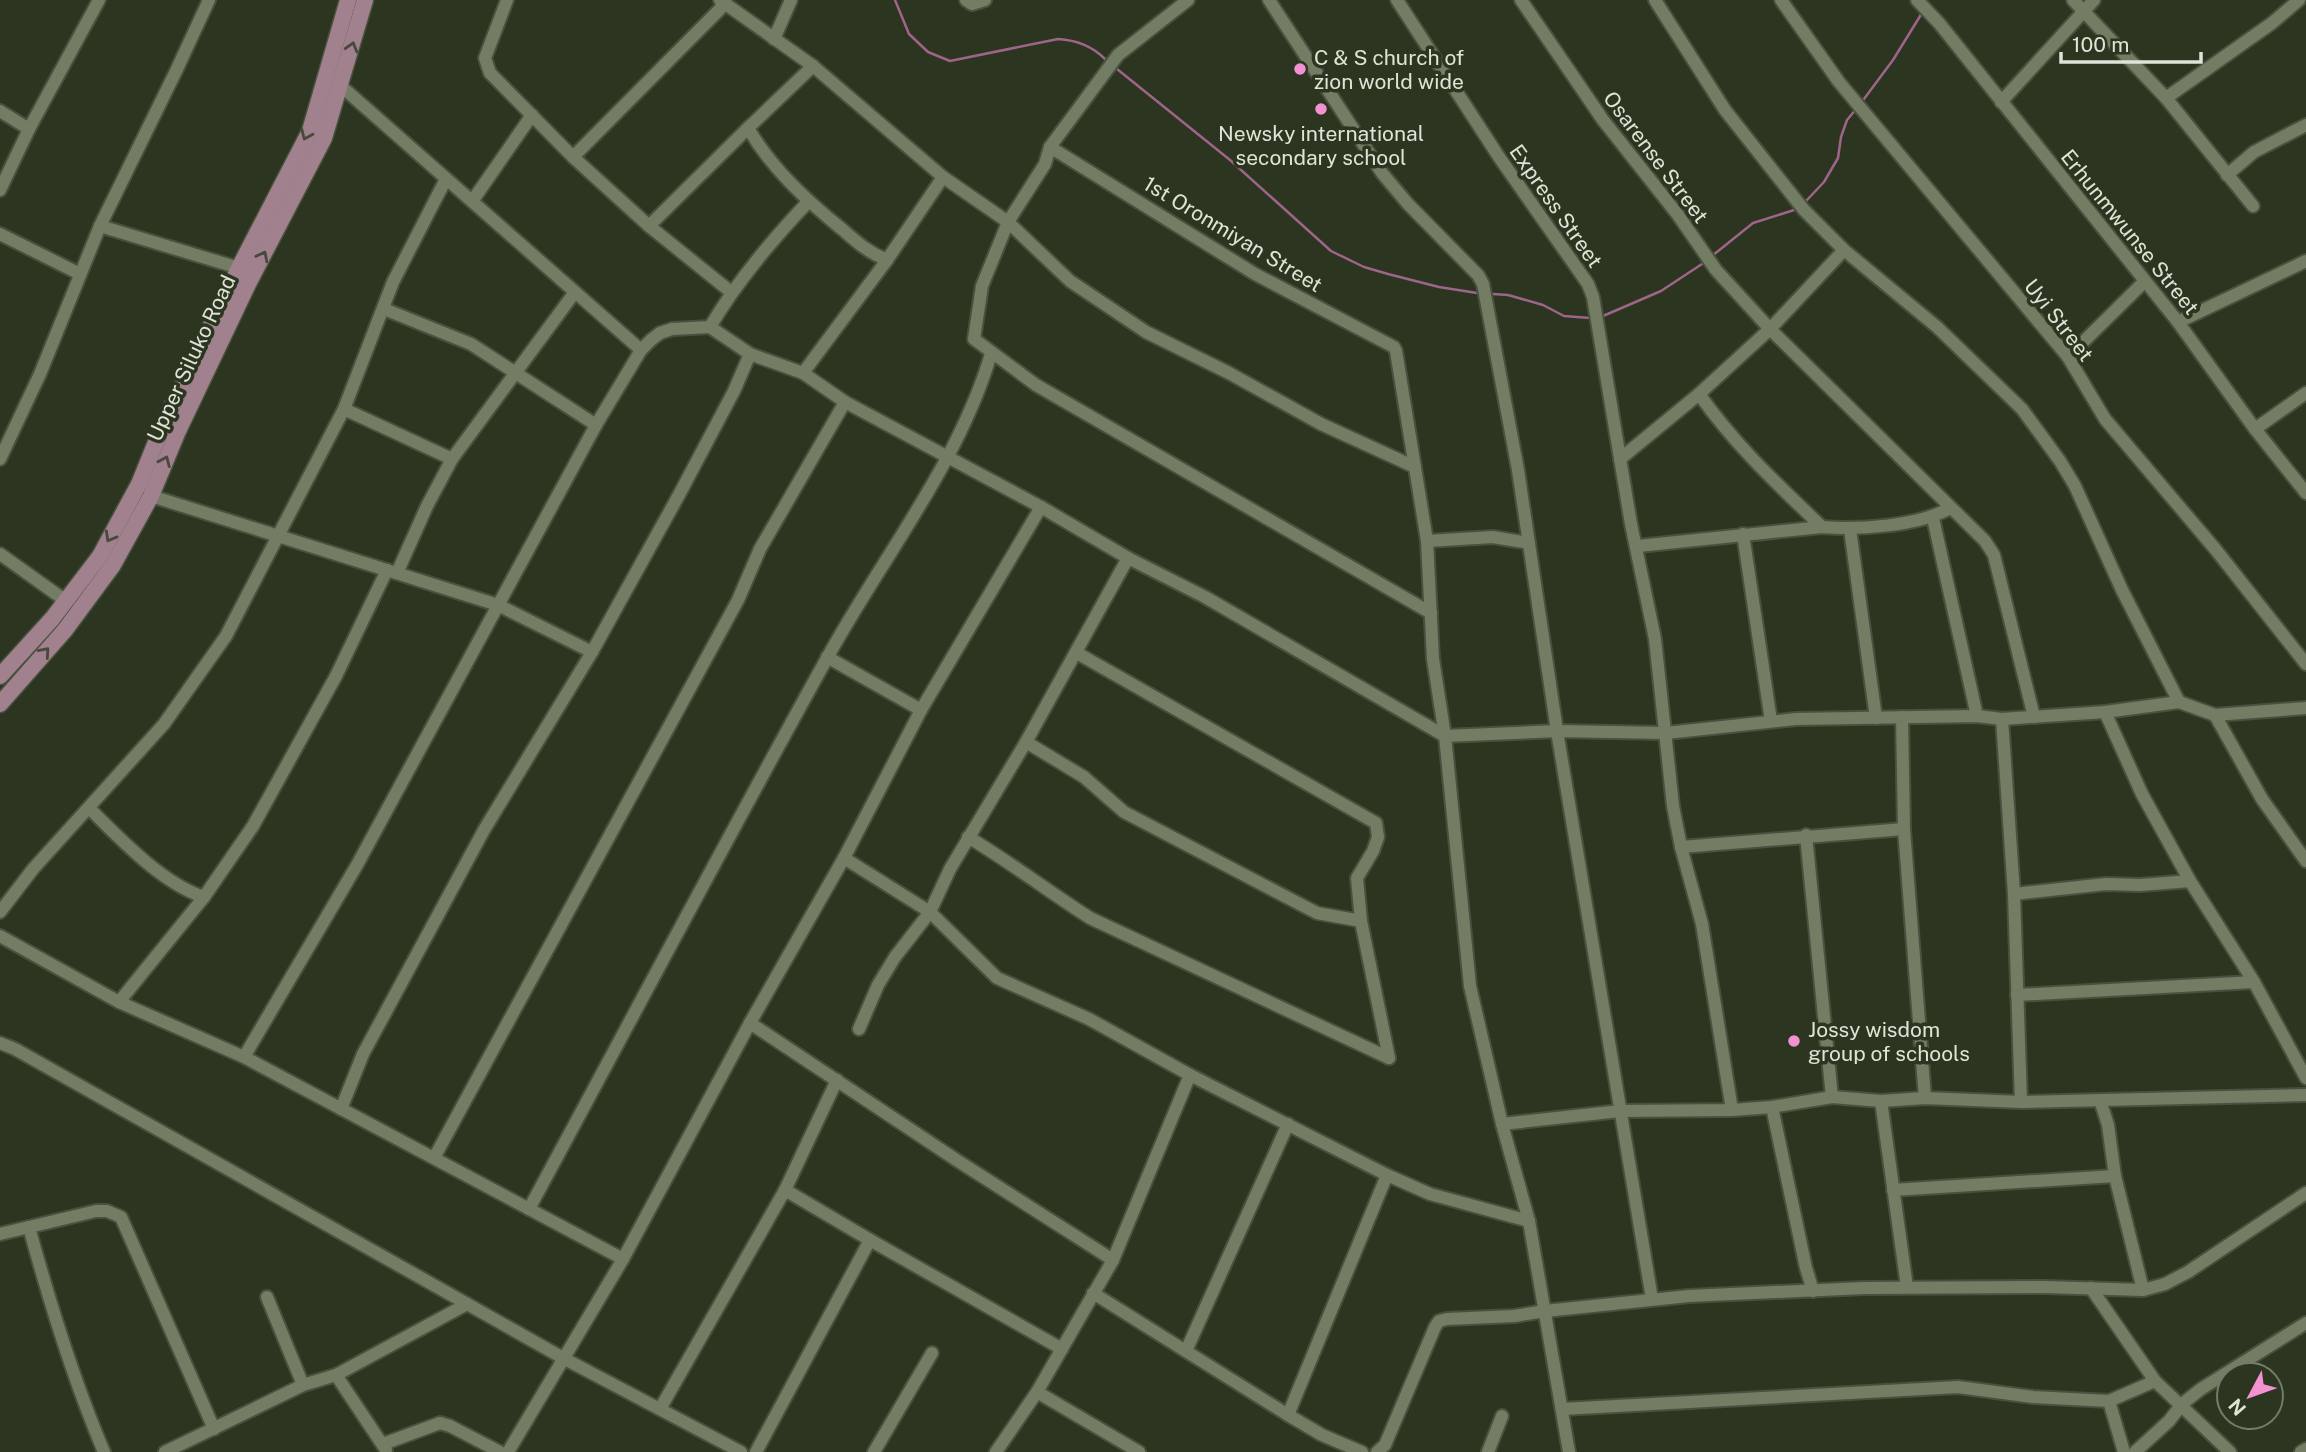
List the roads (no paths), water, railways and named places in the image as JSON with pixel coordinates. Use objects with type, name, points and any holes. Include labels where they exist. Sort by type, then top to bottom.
[{"type":"main road","name":"Upper Siluko Road","points":[[0,676],[52,619],[100,556],[139,484],[163,425],[239,268],[310,131],[348,0]]},
{"type":"main road","name":"Upper Siluko Road","points":[[0,704],[65,629],[113,565],[151,496],[178,431],[324,138],[365,0]]},
{"type":"street","points":[[0,190],[29,129],[99,0]]},
{"type":"street","points":[[0,459],[40,374],[100,226],[209,0]]},
{"type":"street","points":[[507,0],[487,51],[486,64],[497,81],[573,157],[649,226],[731,292]]},
{"type":"street","points":[[774,39],[791,0]]},
{"type":"street","points":[[1188,0],[1118,55],[1050,147],[1045,164],[1008,222],[982,286],[974,339],[1036,385],[1431,612]]},
{"type":"street","points":[[1269,0],[1382,173],[1408,204],[1478,275],[1483,284],[1518,470],[1557,731],[1652,1299]]},
{"type":"street","name":"Express Street","points":[[1397,0],[1506,168],[1588,284],[1593,297],[1620,459],[1655,639],[1673,806],[1702,923],[1732,1110]]},
{"type":"street","name":"Osarense Street","points":[[1521,0],[1603,120],[1678,215],[1701,251],[1770,329],[1985,541],[1994,555],[2034,717]]},
{"type":"street","points":[[1655,0],[1725,110],[1804,210],[1844,250],[1937,327],[2030,419],[2075,486],[2122,590],[2179,702]]},
{"type":"street","name":"Uyi Street","points":[[1782,0],[1858,105],[2068,357],[2105,419],[2216,550],[2306,664]]},
{"type":"street","points":[[2073,0],[2166,98],[2253,206]]},
{"type":"street","points":[[2001,102],[2094,0]]},
{"type":"street","points":[[2166,98],[2272,23],[2299,0]]},
{"type":"street","points":[[573,157],[723,2],[813,66],[943,177],[1008,222],[1070,281],[1146,332],[1229,373],[1321,424],[1415,467],[1427,541],[1433,659],[1445,736],[1470,986],[1502,1124],[1530,1221],[1569,1452]]},
{"type":"street","name":"Erhunmwunse Street","points":[[1922,5],[2178,322],[2255,429],[2306,493]]},
{"type":"street","points":[[649,226],[813,66]]},
{"type":"street","points":[[341,86],[641,351]]},
{"type":"street","points":[[0,111],[29,129]]},
{"type":"street","points":[[473,200],[532,115]]},
{"type":"street","points":[[2227,175],[2254,152],[2306,125]]},
{"type":"street","points":[[748,128],[762,152],[808,202],[869,253],[887,260]]},
{"type":"street","name":"1st Oronmiyan Street","points":[[1050,147],[1255,274],[1394,346],[1415,467]]},
{"type":"street","points":[[803,373],[887,260],[943,177]]},
{"type":"street","points":[[0,912],[33,869],[164,724],[226,636],[344,409],[404,257],[446,178]]},
{"type":"street","points":[[710,327],[731,292],[808,202]]},
{"type":"street","points":[[100,226],[239,268]]},
{"type":"street","points":[[0,234],[80,274]]},
{"type":"street","points":[[1620,459],[1699,394],[1770,329],[1844,250]]},
{"type":"street","points":[[2178,322],[2306,261]]},
{"type":"street","points":[[2068,357],[2145,281]]},
{"type":"street","points":[[119,1002],[204,897],[253,826],[452,458],[575,292]]},
{"type":"street","points":[[384,309],[471,344],[596,425]]},
{"type":"street","points":[[244,1057],[357,865],[596,425],[641,351],[660,333],[672,329],[710,327],[750,354],[803,373],[845,402],[1041,507],[1128,558],[1205,597],[1445,736],[1557,731],[1665,733],[1771,721],[1902,717],[1977,716],[2002,719],[2105,712],[2179,702],[2215,715],[2306,708]]},
{"type":"street","points":[[341,1109],[363,1054],[478,842],[592,652],[680,493],[750,354]]},
{"type":"street","points":[[529,1209],[827,657],[947,457],[979,393],[991,354]]},
{"type":"street","points":[[2255,429],[2306,393]]},
{"type":"street","points":[[1699,394],[1751,460],[1822,527]]},
{"type":"street","points":[[434,1158],[738,600],[766,539],[845,402]]},
{"type":"street","points":[[344,409],[452,458]]},
{"type":"street","points":[[151,496],[498,605],[592,652]]},
{"type":"street","points":[[508,1452],[623,1259],[844,858],[921,710],[1041,507]]},
{"type":"street","points":[[1637,546],[1822,527],[1850,529],[1933,518],[1950,508]]},
{"type":"street","points":[[1933,518],[1977,716]]},
{"type":"street","points":[[1850,529],[1876,718]]},
{"type":"street","points":[[1743,534],[1771,721]]},
{"type":"street","points":[[1427,541],[1484,537],[1529,543]]},
{"type":"street","points":[[0,554],[66,601]]},
{"type":"street","points":[[859,1029],[884,974],[930,912],[968,837],[1026,742],[1128,558]]},
{"type":"street","points":[[968,837],[1007,860],[1090,918],[1389,1058],[1361,921],[1357,878],[1378,837],[1376,823],[1077,653]]},
{"type":"street","points":[[827,657],[921,710]]},
{"type":"street","points":[[2105,712],[2143,794],[2190,881],[2254,982],[2306,1078]]},
{"type":"street","points":[[2215,715],[2262,799],[2306,861]]},
{"type":"street","points":[[1902,717],[1904,829],[1925,1098]]},
{"type":"street","points":[[2002,719],[2014,894],[2021,1101]]},
{"type":"street","points":[[1026,742],[1084,777],[1124,812],[1317,912],[1361,921]]},
{"type":"street","points":[[89,808],[127,845],[186,891],[204,897]]},
{"type":"street","points":[[1681,847],[1904,829]]},
{"type":"street","points":[[1807,835],[1832,1097]]},
{"type":"street","points":[[844,858],[930,912],[997,978],[1089,1019],[1190,1075],[1387,1175],[1430,1194],[1530,1221]]},
{"type":"street","points":[[2014,894],[2106,884],[2140,885],[2190,881]]},
{"type":"street","points":[[0,936],[119,1002],[244,1057],[623,1259]]},
{"type":"street","points":[[2017,995],[2254,982]]},
{"type":"street","points":[[751,1023],[1113,1260]]},
{"type":"street","points":[[0,1043],[562,1358],[741,1452]]},
{"type":"street","points":[[996,1452],[1037,1392],[1113,1260],[1190,1075]]},
{"type":"street","points":[[660,1409],[785,1190],[837,1080]]},
{"type":"street","points":[[1502,1124],[1620,1111],[1772,1107],[1832,1097],[1881,1101],[1925,1098],[2021,1101],[2306,1095]]},
{"type":"street","points":[[2100,1100],[2108,1125],[2115,1176],[2143,1290]]},
{"type":"street","points":[[1881,1101],[1907,1287]]},
{"type":"street","points":[[1772,1107],[1813,1291]]},
{"type":"street","points":[[1186,1351],[1288,1124]]},
{"type":"street","points":[[1288,1415],[1387,1175]]},
{"type":"street","points":[[1894,1190],[2115,1176]]},
{"type":"street","points":[[785,1190],[1062,1349]]},
{"type":"street","points":[[1377,1452],[1385,1446],[1439,1321],[1514,1316],[1652,1299],[1813,1291],[1907,1287],[2143,1290],[2165,1284],[2188,1272],[2306,1193]]},
{"type":"street","points":[[0,1234],[96,1211],[107,1211],[121,1217],[214,1429]]},
{"type":"street","points":[[29,1227],[52,1311],[85,1408],[104,1452]]},
{"type":"street","points":[[756,1452],[870,1240]]},
{"type":"street","points":[[2091,1288],[2155,1381],[2230,1452]]},
{"type":"street","points":[[1093,1293],[1288,1415],[1322,1435],[1363,1452]]},
{"type":"street","points":[[267,1297],[303,1385]]},
{"type":"street","points":[[165,1452],[303,1385],[336,1375],[467,1304]]},
{"type":"street","points":[[2135,1452],[2169,1421],[2182,1404],[2201,1389],[2306,1323]]},
{"type":"street","points":[[874,1452],[932,1353]]},
{"type":"street","points":[[336,1375],[385,1448],[439,1423],[500,1452]]},
{"type":"street","points":[[1562,1409],[1958,1387],[2033,1397],[2109,1401],[2155,1381]]},
{"type":"street","points":[[1037,1392],[1139,1452]]},
{"type":"street","points":[[2109,1401],[2124,1452]]},
{"type":"street","points":[[1488,1452],[1502,1416]]},
{"type":"street","points":[[2301,1452],[2306,1449]]},
{"type":"waterway","points":[[895,0],[909,34],[928,52],[950,61],[1058,39],[1083,44],[1105,59]]},
{"type":"waterway","points":[[1861,103],[1893,60],[1922,13]]},
{"type":"waterway","points":[[1117,69],[1230,160],[1331,251],[1364,267],[1388,274],[1477,293]]},
{"type":"waterway","points":[[1806,201],[1824,182],[1838,158],[1847,120],[1857,108]]},
{"type":"waterway","points":[[1712,256],[1753,223],[1794,210]]},
{"type":"waterway","points":[[1603,316],[1661,291],[1702,264]]},
{"type":"waterway","points":[[1493,294],[1508,295],[1543,305],[1564,316],[1590,318]]},
{"type":"place","name":"C & S church of zion world wide","points":[[1300,69]]},
{"type":"place","name":"Newsky international secondary school","points":[[1321,109]]},
{"type":"place","name":"Jossy wisdom group of schools","points":[[1794,1041]]}]
